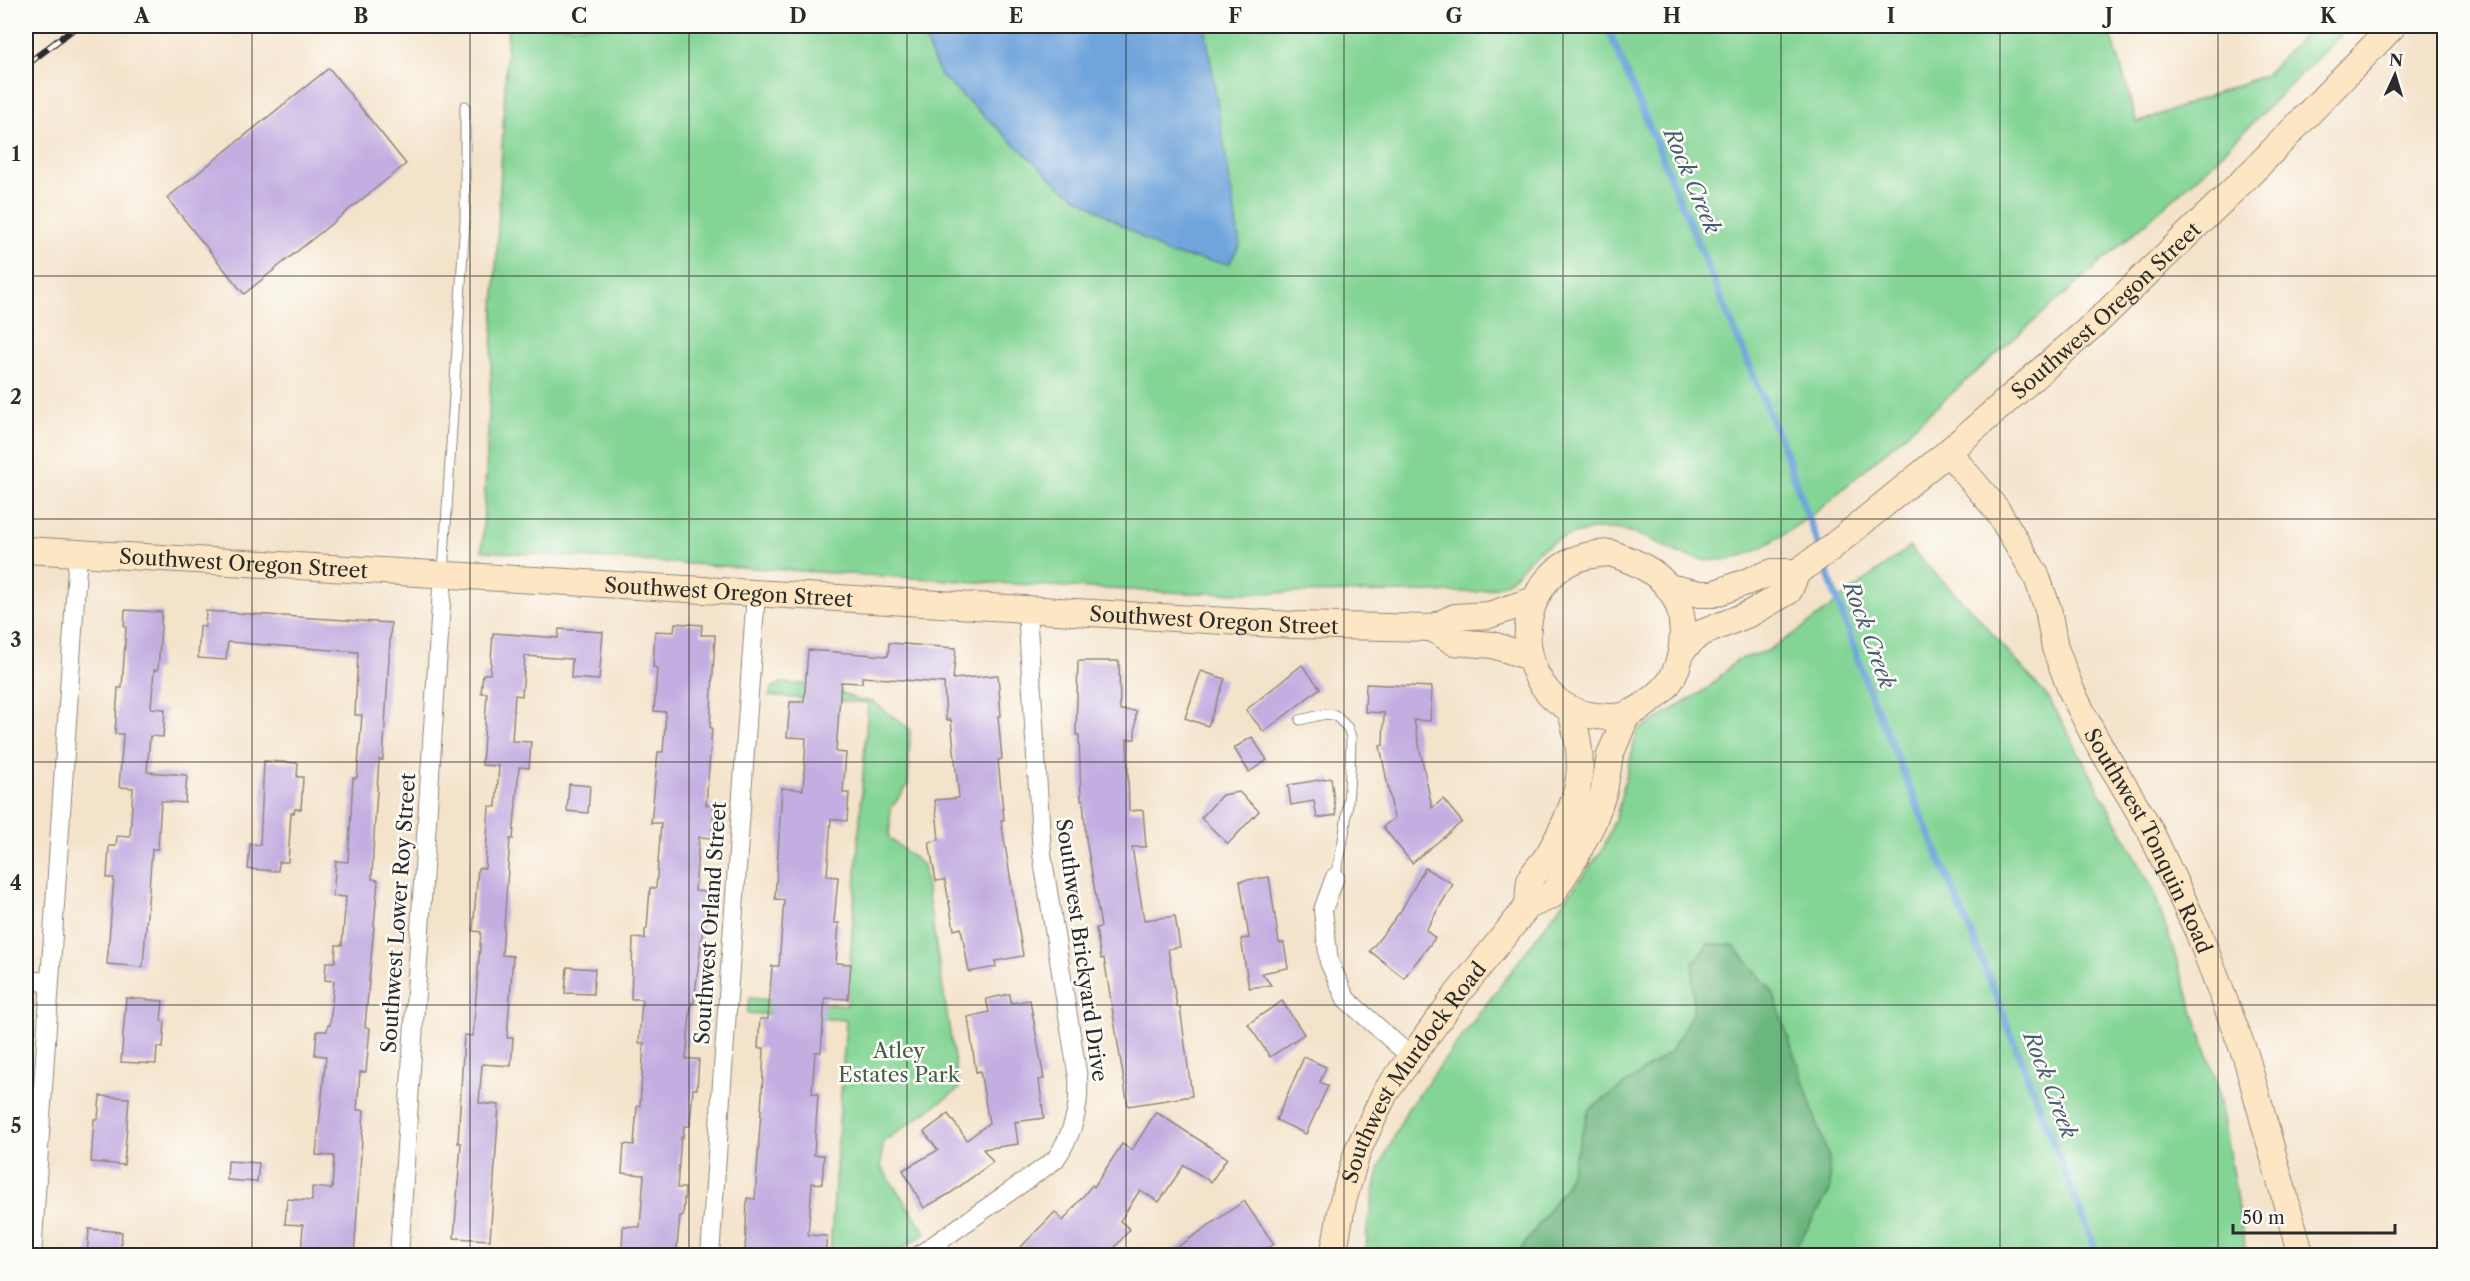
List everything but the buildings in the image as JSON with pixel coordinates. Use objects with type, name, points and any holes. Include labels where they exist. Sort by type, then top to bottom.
[{"type":"main road","name":"Southwest Oregon Street","points":[[1682,650],[1699,634],[1749,614],[1789,591],[1797,572],[1827,551],[1948,452],[2099,320],[2256,168],[2393,26]]},
{"type":"main road","name":"Southwest Tonquin Road","points":[[1948,452],[1997,510],[2036,575],[2048,609],[2055,648],[2071,690],[2094,736],[2149,828],[2199,934],[2246,1057],[2301,1256]]},
{"type":"main road","name":"Southwest Oregon Street","points":[[26,550],[1294,625],[1432,628],[1455,617],[1489,615],[1534,600]]},
{"type":"main road","points":[[1610,553],[1632,560],[1668,587],[1676,600],[1681,618],[1682,650],[1671,681],[1659,694],[1626,717],[1585,715],[1570,710],[1543,686],[1529,657],[1528,617],[1534,600],[1545,583],[1558,570],[1574,560],[1610,553]]},
{"type":"main road","points":[[1668,587],[1700,594],[1713,594],[1773,572],[1797,572]]},
{"type":"main road","name":"Southwest Oregon Street","points":[[1432,628],[1454,642],[1493,645],[1529,657]]},
{"type":"main road","name":"Southwest Murdock Road","points":[[1528,906],[1531,879],[1549,854],[1564,826],[1581,774],[1578,734],[1570,710]]},
{"type":"main road","name":"Southwest Murdock Road","points":[[1334,1256],[1343,1201],[1358,1150],[1385,1093],[1410,1056],[1528,906],[1551,896],[1576,856],[1598,807],[1607,777],[1610,755],[1626,717]]},
{"type":"street","points":[[32,1256],[78,553]]},
{"type":"street","name":"Southwest Lower Roy Street","points":[[399,1256],[443,573]]},
{"type":"street","name":"Southwest Orland Street","points":[[710,1256],[756,593]]},
{"type":"street","name":"Southwest Brickyard Drive","points":[[918,1256],[1055,1160],[1065,1145],[1077,1115],[1078,1078],[1042,854],[1027,610]]},
{"type":"street","points":[[1335,877],[1323,910],[1329,962],[1346,999],[1410,1056]]},
{"type":"street","points":[[26,980],[49,982]]},
{"type":"lane","points":[[443,573],[465,219],[465,106]]},
{"type":"lane","points":[[1300,720],[1325,714],[1335,715],[1348,728],[1351,737],[1349,805],[1335,877]]},
{"type":"green space","points":[[508,26],[2109,26],[2137,123],[2265,75],[2313,26],[2350,26],[2200,175],[1819,510],[1767,545],[1731,559],[1712,560],[1692,558],[1628,532],[1600,529],[1575,534],[1550,544],[1533,556],[1507,582],[1477,592],[1186,593],[482,551]]},
{"type":"green space","points":[[1909,547],[1977,616],[2050,700],[2153,889],[2216,1080],[2247,1255],[1800,1255],[1797,1245],[1830,1191],[1733,945],[1708,944],[1693,964],[1693,1012],[1670,1052],[1589,1110],[1566,1186],[1517,1255],[1366,1256],[1367,1227],[1379,1169],[1407,1110],[1603,849],[1617,814],[1637,731],[1707,689],[1737,660],[1767,651],[1800,630]]},
{"type":"green space","name":"Atley Estates Park","points":[[781,683],[820,685],[859,700],[872,701],[910,729],[908,785],[891,808],[889,838],[923,865],[959,1089],[883,1142],[881,1167],[926,1233],[892,1255],[830,1255],[846,1020],[747,1013],[749,998],[847,1005],[868,703],[769,696],[772,688]]},
{"type":"green space","points":[[1708,944],[1733,945],[1773,992],[1829,1158],[1830,1191],[1797,1245],[1800,1255],[1517,1255],[1566,1186],[1589,1110],[1670,1052],[1693,1012],[1693,964]]},
{"type":"water","points":[[919,26],[1205,26],[1240,245],[1229,264],[1168,254],[1061,187],[940,75]]},
{"type":"waterway","name":"Rock Creek","points":[[1607,26],[1783,446],[1820,550]]},
{"type":"waterway","name":"Rock Creek","points":[[1823,560],[1870,693],[1974,940],[2098,1256]]},
{"type":"railway","points":[[26,65],[77,26]]}]
